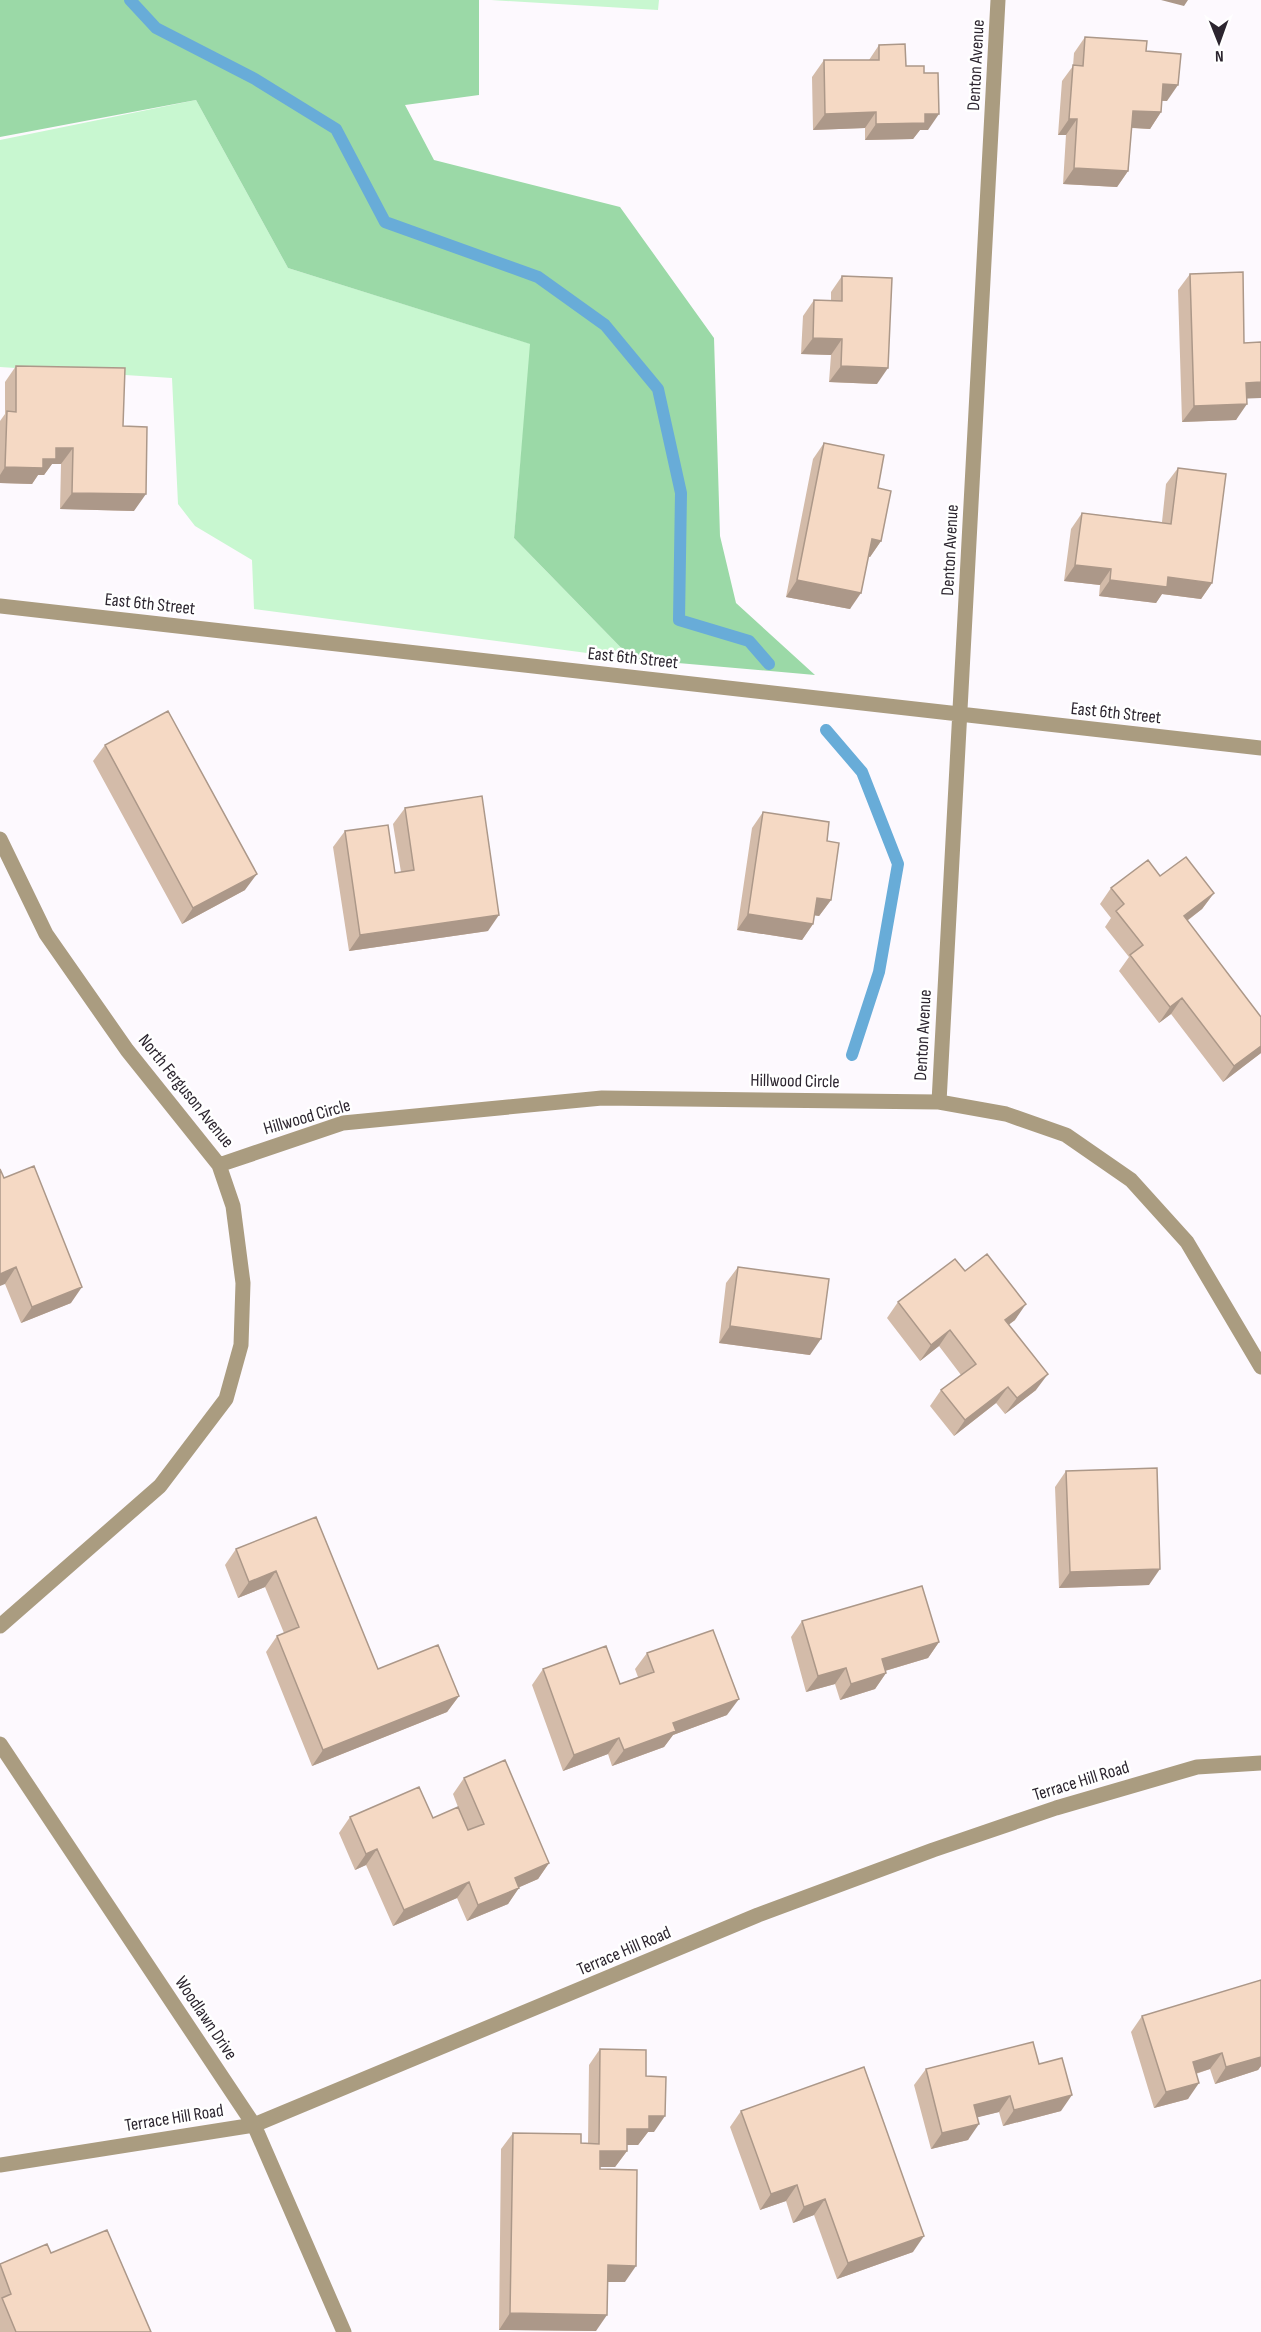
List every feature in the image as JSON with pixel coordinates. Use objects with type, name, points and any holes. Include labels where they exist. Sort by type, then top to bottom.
[{"type":"street","name":"Denton Avenue","points":[[939,1102],[998,0]]},
{"type":"street","name":"East 6th Street","points":[[0,606],[1261,748]]},
{"type":"street","name":"North Ferguson Avenue","points":[[0,839],[46,934],[127,1050],[219,1165],[233,1206],[243,1283],[241,1345],[226,1400],[160,1486],[0,1626]]},
{"type":"street","name":"Hillwood Circle","points":[[219,1165],[343,1123],[602,1098],[939,1102],[1006,1114],[1066,1135],[1131,1180],[1187,1242],[1261,1366]]},
{"type":"street","name":"Woodlawn Drive","points":[[0,1744],[254,2126],[344,2332]]},
{"type":"street","name":"Terrace Hill Road","points":[[0,2164],[254,2126],[758,1915],[933,1850],[1056,1808],[1197,1767],[1261,1763]]},
{"type":"green space","points":[[0,0],[479,0],[479,95],[405,105],[434,160],[620,207],[714,338],[720,536],[736,603],[815,675],[632,659],[514,538],[530,344],[288,268],[196,100],[0,137]]},
{"type":"green space","points":[[491,0],[659,0],[658,10]]},
{"type":"green space","points":[[196,100],[288,268],[531,344],[514,538],[632,659],[254,609],[252,560],[195,526],[178,504],[172,378],[0,367],[0,140]]},
{"type":"building","points":[[1085,37],[1147,41],[1146,51],[1181,54],[1178,85],[1163,84],[1161,112],[1133,111],[1128,171],[1074,168],[1077,119],[1069,119],[1073,65],[1083,66]]},
{"type":"building","points":[[905,44],[906,66],[924,66],[924,73],[938,73],[939,114],[925,114],[925,123],[876,124],[876,112],[825,114],[824,60],[879,60],[879,45]]},
{"type":"building","points":[[1243,272],[1244,343],[1261,342],[1261,382],[1246,383],[1247,404],[1194,406],[1190,274]]},
{"type":"building","points":[[842,276],[892,278],[888,368],[841,366],[842,339],[813,338],[814,300],[842,301]]},
{"type":"building","points":[[16,366],[125,368],[123,426],[147,427],[146,494],[72,493],[73,448],[56,448],[56,459],[43,459],[43,468],[5,467],[7,411],[16,412]]},
{"type":"building","points":[[824,443],[884,455],[878,488],[891,491],[881,541],[872,539],[861,593],[797,580]]},
{"type":"building","points":[[1178,468],[1226,474],[1212,583],[1168,577],[1167,587],[1110,580],[1111,569],[1075,565],[1082,513],[1171,524]]},
{"type":"building","points":[[168,711],[257,874],[193,908],[105,745]]},
{"type":"building","points":[[482,796],[499,915],[360,935],[345,831],[388,825],[395,873],[414,870],[405,808]]},
{"type":"building","points":[[763,812],[829,822],[827,841],[839,843],[831,900],[817,898],[813,924],[748,914]]},
{"type":"building","points":[[1186,857],[1214,893],[1184,916],[1261,1017],[1261,1046],[1234,1066],[1182,998],[1170,1007],[1130,955],[1143,945],[1116,911],[1124,904],[1111,888],[1148,860],[1160,876]]},
{"type":"building","points":[[34,1166],[82,1287],[32,1307],[16,1267],[0,1274],[0,1169],[4,1178]]},
{"type":"building","points":[[987,1254],[1026,1304],[1005,1320],[1048,1374],[1017,1398],[1008,1387],[965,1420],[941,1390],[976,1364],[950,1330],[931,1345],[898,1302],[955,1259],[965,1271]]},
{"type":"building","points":[[738,1267],[829,1279],[821,1339],[730,1326]]},
{"type":"building","points":[[1157,1468],[1160,1569],[1070,1572],[1066,1471]]},
{"type":"building","points":[[316,1517],[378,1669],[438,1645],[459,1696],[323,1750],[277,1636],[299,1627],[276,1571],[249,1582],[236,1549]]},
{"type":"building","points":[[922,1586],[939,1642],[882,1659],[886,1673],[851,1684],[846,1668],[818,1676],[802,1621]]},
{"type":"building","points":[[713,1630],[739,1699],[673,1723],[676,1731],[624,1750],[619,1738],[574,1755],[543,1669],[606,1646],[620,1684],[654,1672],[647,1653]]},
{"type":"building","points":[[505,1760],[549,1863],[515,1878],[519,1888],[478,1905],[469,1882],[404,1910],[377,1849],[366,1854],[350,1817],[419,1787],[433,1818],[458,1807],[468,1830],[484,1824],[464,1778]]},
{"type":"building","points":[[1261,1980],[1261,2057],[1226,2067],[1222,2053],[1193,2062],[1199,2083],[1166,2092],[1142,2016]]},
{"type":"building","points":[[1033,2042],[1039,2064],[1062,2058],[1072,2095],[1014,2110],[1010,2096],[974,2105],[979,2124],[942,2133],[926,2069]]},
{"type":"building","points":[[600,2049],[646,2050],[646,2076],[666,2077],[665,2116],[649,2116],[649,2129],[627,2129],[627,2151],[600,2151],[600,2169],[637,2170],[636,2266],[608,2265],[607,2315],[510,2313],[513,2133],[581,2134],[581,2143],[599,2144]]},
{"type":"building","points":[[864,2067],[924,2236],[848,2263],[825,2199],[804,2207],[797,2185],[771,2194],[741,2111]]},
{"type":"building","points":[[107,2230],[151,2332],[16,2332],[2,2298],[11,2294],[0,2264],[47,2244],[51,2253]]},
{"type":"waterway","points":[[130,0],[156,28],[255,79],[336,129],[385,222],[538,277],[605,325],[658,389],[681,493],[679,620],[749,641],[769,664]]},
{"type":"waterway","points":[[826,730],[862,772],[898,864],[879,972],[852,1055]]}]
